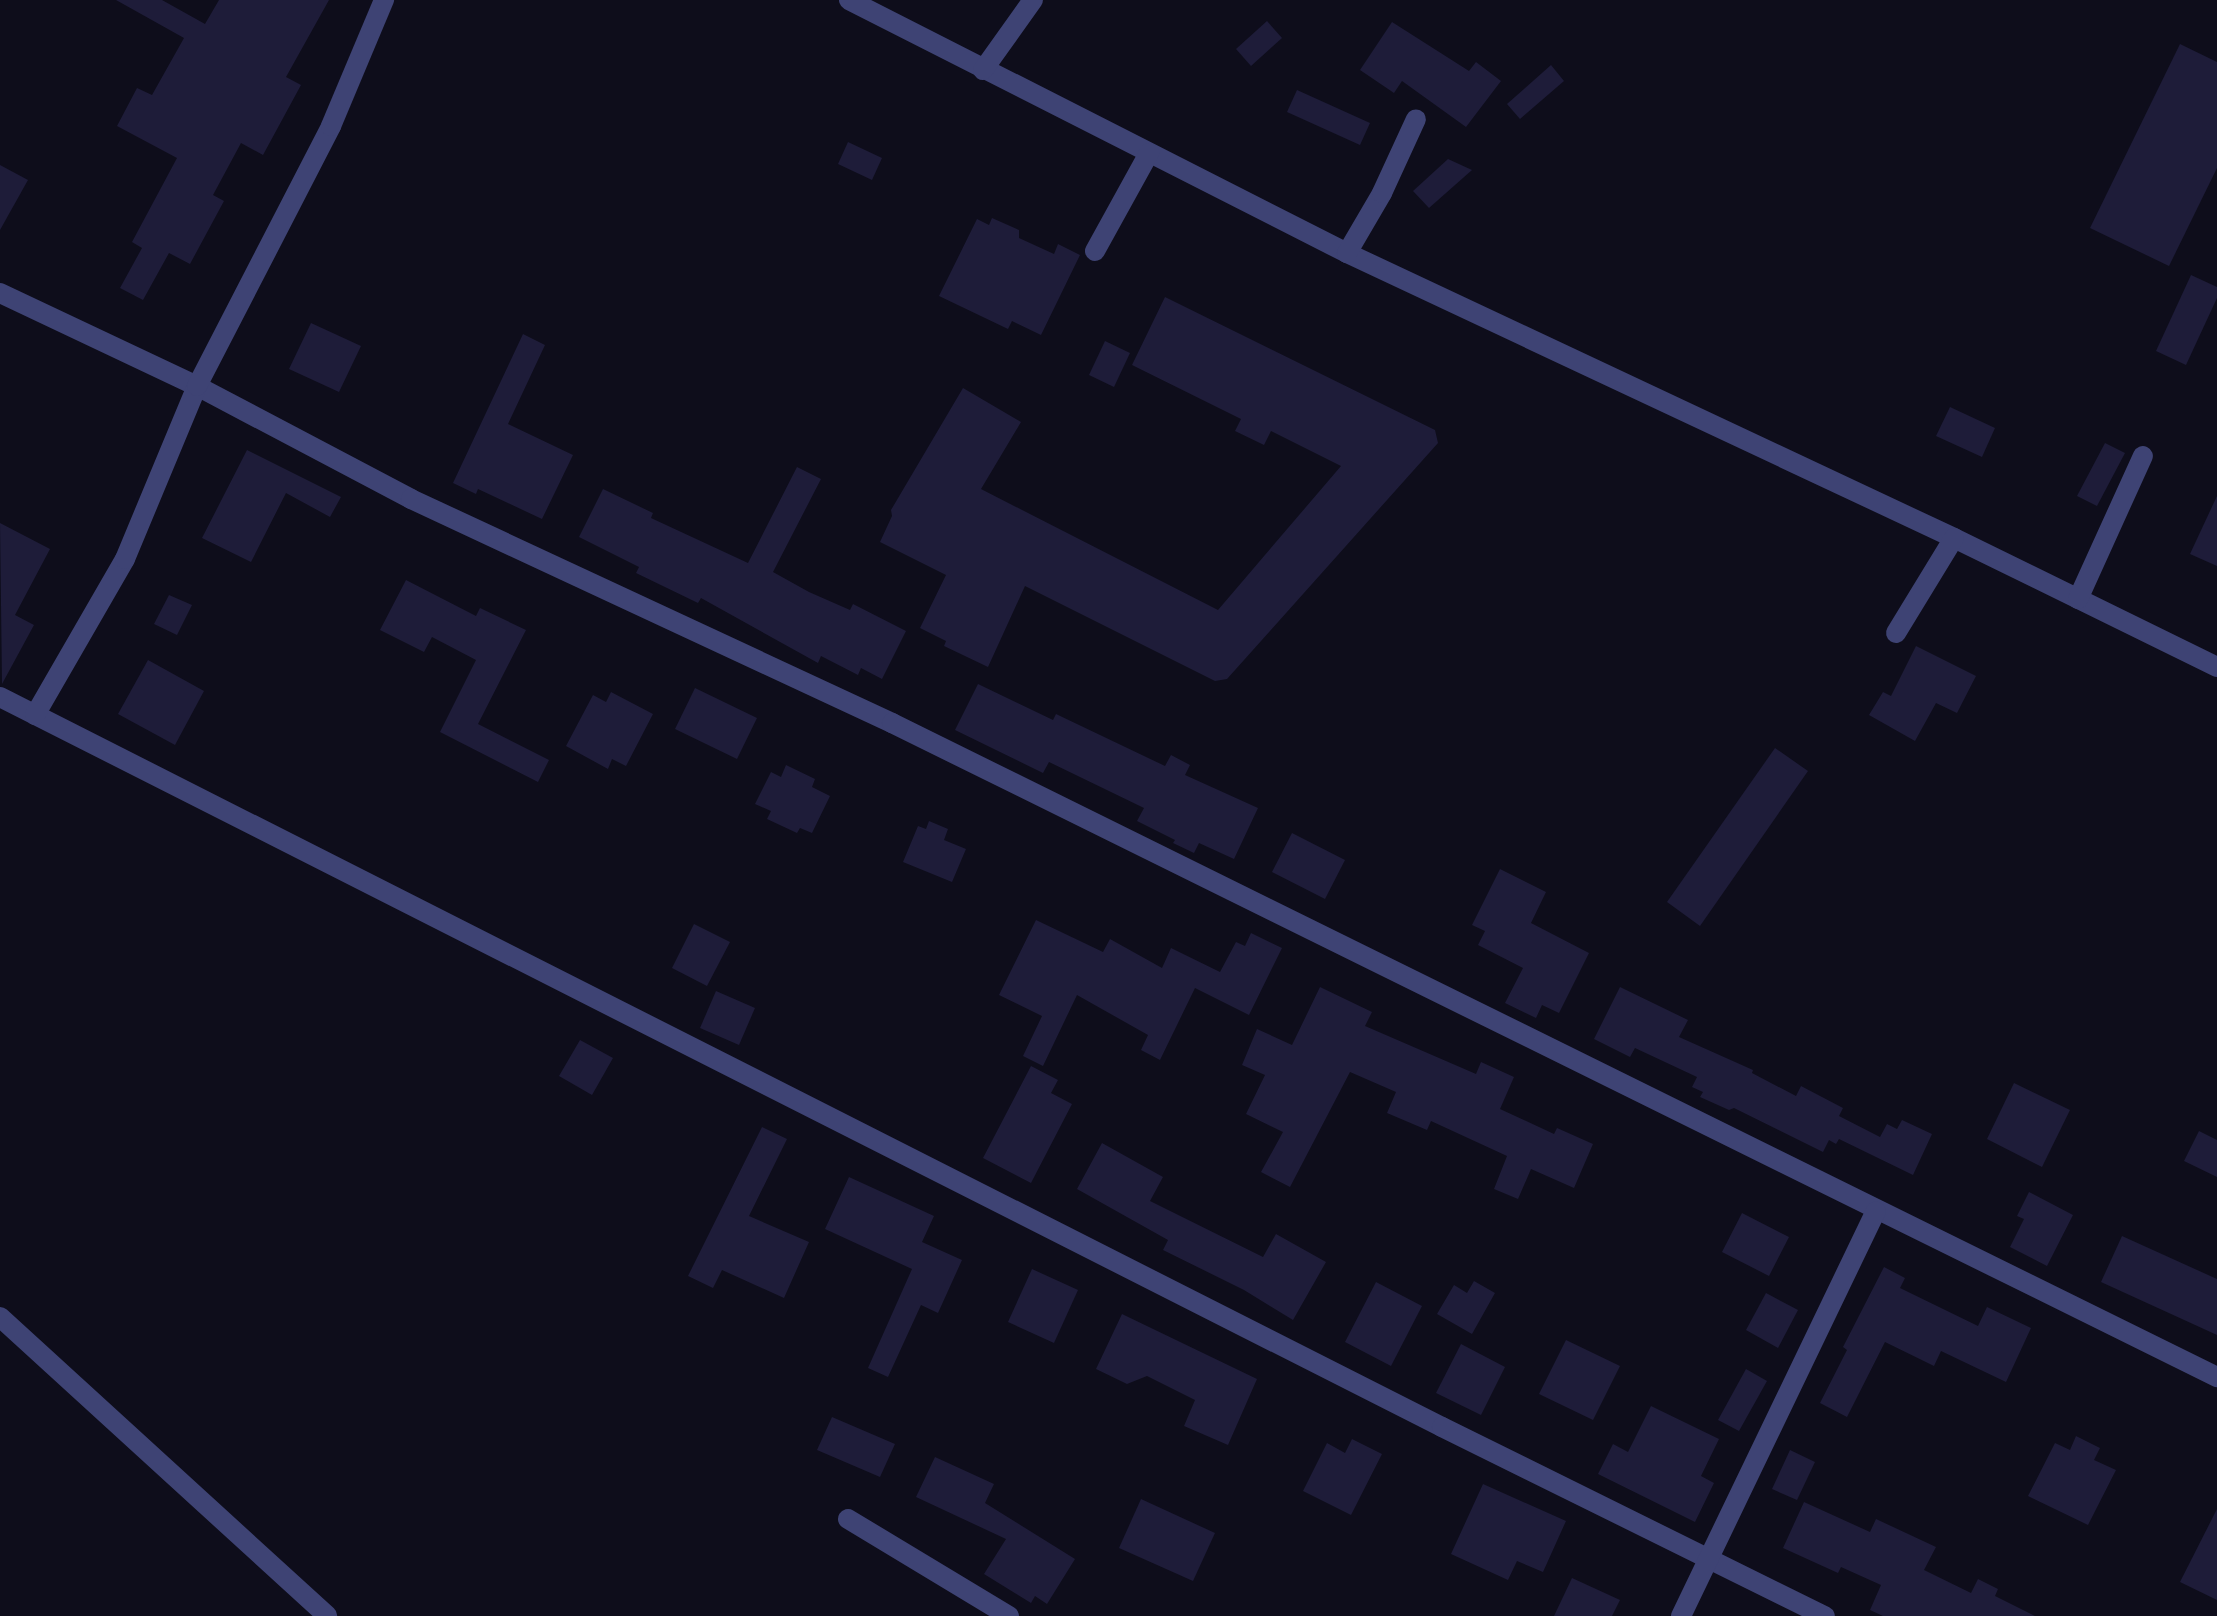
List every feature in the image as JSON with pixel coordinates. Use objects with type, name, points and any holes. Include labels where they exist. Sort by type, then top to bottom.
[{"type":"street","points":[[35,715],[125,559],[197,386],[331,126],[384,0]]},
{"type":"street","points":[[849,0],[1347,253],[1954,538],[2217,667]]},
{"type":"street","points":[[983,70],[1033,0]]},
{"type":"street","points":[[1347,253],[1382,193],[1416,119]]},
{"type":"street","points":[[1095,251],[1149,153]]},
{"type":"street","points":[[0,293],[197,386],[411,499],[907,730],[2217,1377]]},
{"type":"street","points":[[2078,599],[2143,456]]},
{"type":"street","points":[[1896,633],[1954,538]]},
{"type":"street","points":[[0,697],[1442,1427],[1825,1616]]},
{"type":"street","points":[[1681,1616],[1876,1211]]},
{"type":"street","points":[[0,1317],[327,1616]]},
{"type":"street","points":[[848,1519],[1009,1616]]},
{"type":"building","points":[[116,0],[162,0],[205,24],[219,0],[329,0],[286,77],[301,85],[263,155],[241,143],[213,195],[224,201],[190,264],[169,253],[143,300],[120,288],[142,248],[132,242],[177,158],[117,126],[137,88],[152,95],[184,38]]},
{"type":"building","points":[[1267,21],[1282,38],[1251,66],[1236,49]]},
{"type":"building","points":[[1392,22],[1469,71],[1476,62],[1501,81],[1466,127],[1402,81],[1394,93],[1360,70]]},
{"type":"building","points":[[2180,44],[2217,62],[2217,168],[2169,266],[2090,228]]},
{"type":"building","points":[[1551,65],[1564,81],[1520,119],[1507,104]]},
{"type":"building","points":[[1297,90],[1370,123],[1360,145],[1287,112]]},
{"type":"building","points":[[848,142],[882,158],[872,180],[838,164]]},
{"type":"building","points":[[1448,159],[1472,170],[1429,208],[1413,191]]},
{"type":"building","points":[[0,165],[28,180],[0,230]]},
{"type":"building","points":[[992,218],[1019,230],[1019,238],[1054,254],[1058,244],[1080,255],[1041,335],[1012,321],[1008,329],[939,296],[977,219],[989,225]]},
{"type":"building","points":[[2191,275],[2217,287],[2217,298],[2186,365],[2156,351]]},
{"type":"building","points":[[1165,297],[1435,430],[1438,443],[1227,679],[1215,681],[1025,586],[988,667],[944,646],[946,641],[920,628],[946,575],[880,542],[892,516],[891,510],[963,388],[1021,422],[981,489],[1218,610],[1341,466],[1271,431],[1264,445],[1235,431],[1241,419],[1132,365]]},
{"type":"building","points":[[311,323],[361,346],[339,392],[289,369]]},
{"type":"building","points":[[523,334],[545,345],[508,424],[573,455],[542,519],[478,489],[476,494],[453,483]]},
{"type":"building","points":[[1105,341],[1130,353],[1114,387],[1089,375]]},
{"type":"building","points":[[1950,407],[1995,428],[1982,457],[1936,436]]},
{"type":"building","points":[[2105,443],[2125,453],[2097,506],[2077,496]]},
{"type":"building","points":[[247,450],[341,497],[330,517],[286,493],[251,562],[202,538]]},
{"type":"building","points":[[797,467],[821,479],[773,572],[809,592],[850,610],[853,604],[906,631],[882,679],[861,668],[858,675],[821,656],[818,663],[701,598],[698,603],[636,573],[639,567],[579,537],[603,489],[653,513],[651,518],[748,563]]},
{"type":"building","points":[[2217,496],[2217,566],[2190,554]]},
{"type":"building","points":[[0,523],[50,549],[15,615],[34,625],[2,684]]},
{"type":"building","points":[[406,580],[476,616],[480,608],[526,630],[478,724],[549,760],[538,782],[440,732],[476,660],[432,637],[424,652],[380,630]]},
{"type":"building","points":[[169,595],[192,605],[177,635],[154,624]]},
{"type":"building","points":[[1916,646],[1976,676],[1957,713],[1936,703],[1915,741],[1869,715],[1883,692],[1891,696]]},
{"type":"building","points":[[148,660],[204,691],[175,745],[118,714]]},
{"type":"building","points":[[978,684],[1053,720],[1056,714],[1165,766],[1171,755],[1190,765],[1185,775],[1258,808],[1234,859],[1199,843],[1194,853],[1137,821],[1144,808],[1049,762],[1043,773],[955,730]]},
{"type":"building","points":[[695,688],[757,718],[737,759],[675,729]]},
{"type":"building","points":[[611,692],[653,714],[626,766],[612,759],[608,769],[566,746],[593,695],[606,702]]},
{"type":"building","points":[[1775,748],[1808,771],[1700,926],[1667,902]]},
{"type":"building","points":[[786,765],[815,779],[812,787],[830,796],[812,833],[800,828],[797,833],[767,819],[771,811],[755,804],[771,772],[781,777]]},
{"type":"building","points":[[929,821],[948,829],[944,840],[966,849],[952,882],[903,862],[918,826],[926,829]]},
{"type":"building","points":[[1292,833],[1345,860],[1325,899],[1272,872]]},
{"type":"building","points":[[1500,869],[1546,892],[1531,923],[1589,953],[1559,1013],[1542,1005],[1536,1018],[1505,1003],[1523,968],[1478,945],[1485,931],[1472,925]]},
{"type":"building","points":[[1036,920],[1103,952],[1110,939],[1162,968],[1171,948],[1220,972],[1236,942],[1245,946],[1251,933],[1282,948],[1249,1015],[1195,988],[1160,1060],[1141,1050],[1148,1035],[1077,995],[1043,1066],[1023,1056],[1042,1016],[999,995]]},
{"type":"building","points":[[694,924],[730,942],[707,986],[672,968]]},
{"type":"building","points":[[1320,987],[1372,1012],[1365,1026],[1476,1074],[1481,1062],[1514,1077],[1500,1109],[1554,1134],[1557,1128],[1593,1144],[1574,1188],[1531,1169],[1518,1199],[1494,1189],[1507,1156],[1431,1121],[1427,1130],[1387,1113],[1396,1092],[1350,1072],[1290,1187],[1261,1172],[1283,1132],[1246,1114],[1265,1075],[1242,1065],[1257,1029],[1292,1045]]},
{"type":"building","points":[[1620,987],[1688,1020],[1679,1037],[1753,1070],[1752,1073],[1796,1096],[1801,1086],[1843,1108],[1839,1116],[1880,1137],[1887,1124],[1897,1129],[1902,1120],[1932,1134],[1913,1175],[1839,1139],[1836,1144],[1829,1140],[1823,1152],[1734,1108],[1729,1110],[1700,1097],[1703,1092],[1692,1087],[1697,1077],[1635,1048],[1630,1057],[1594,1039]]},
{"type":"building","points":[[716,991],[755,1008],[739,1045],[700,1028]]},
{"type":"building","points":[[580,1040],[613,1058],[592,1095],[559,1076]]},
{"type":"building","points":[[1031,1066],[1058,1080],[1051,1093],[1072,1104],[1031,1183],[983,1158]]},
{"type":"building","points":[[2014,1083],[2070,1110],[2042,1167],[1987,1139]]},
{"type":"building","points":[[762,1127],[787,1139],[749,1216],[809,1242],[784,1298],[722,1270],[713,1288],[688,1276]]},
{"type":"building","points":[[2199,1131],[2217,1140],[2217,1177],[2184,1161]]},
{"type":"building","points":[[1102,1143],[1163,1177],[1150,1201],[1263,1257],[1276,1234],[1326,1262],[1293,1320],[1244,1290],[1163,1250],[1168,1240],[1077,1189]]},
{"type":"building","points":[[849,1177],[934,1216],[922,1242],[962,1260],[938,1313],[921,1305],[888,1377],[868,1368],[912,1269],[825,1229]]},
{"type":"building","points":[[2029,1192],[2073,1215],[2047,1266],[2010,1247],[2024,1219],[2017,1216]]},
{"type":"building","points":[[1742,1213],[1789,1237],[1769,1276],[1722,1252]]},
{"type":"building","points":[[2122,1236],[2217,1279],[2217,1335],[2101,1282]]},
{"type":"building","points":[[1884,1267],[1905,1278],[1900,1288],[1978,1326],[1987,1307],[2031,1328],[2006,1382],[1941,1351],[1934,1366],[1885,1342],[1847,1417],[1820,1403],[1847,1350],[1843,1347]]},
{"type":"building","points":[[1032,1269],[1078,1290],[1054,1343],[1008,1322]]},
{"type":"building","points":[[1474,1281],[1495,1293],[1472,1334],[1437,1314],[1454,1285],[1467,1293]]},
{"type":"building","points":[[1376,1282],[1422,1306],[1391,1366],[1345,1342]]},
{"type":"building","points":[[1766,1293],[1798,1310],[1778,1348],[1746,1330]]},
{"type":"building","points":[[1122,1314],[1257,1379],[1228,1445],[1184,1426],[1195,1400],[1147,1376],[1127,1384],[1096,1369]]},
{"type":"building","points":[[1566,1340],[1620,1366],[1593,1420],[1539,1394]]},
{"type":"building","points":[[1461,1344],[1505,1367],[1481,1415],[1436,1393]]},
{"type":"building","points":[[1746,1369],[1767,1381],[1739,1431],[1718,1420]]},
{"type":"building","points":[[1651,1406],[1719,1439],[1701,1476],[1714,1483],[1695,1522],[1598,1474],[1613,1444],[1628,1452]]},
{"type":"building","points":[[832,1417],[895,1444],[880,1477],[817,1450]]},
{"type":"building","points":[[2076,1436],[2100,1448],[2094,1460],[2116,1470],[2088,1525],[2028,1496],[2055,1443],[2070,1450]]},
{"type":"building","points":[[1352,1439],[1382,1454],[1351,1515],[1303,1491],[1327,1443],[1345,1453]]},
{"type":"building","points":[[1790,1450],[1815,1462],[1797,1500],[1772,1489]]},
{"type":"building","points":[[935,1457],[994,1484],[985,1503],[1075,1559],[1047,1604],[1035,1596],[1031,1603],[984,1574],[1006,1539],[916,1497]]},
{"type":"building","points":[[1483,1484],[1566,1521],[1543,1572],[1517,1561],[1508,1580],[1451,1554]]},
{"type":"building","points":[[1141,1499],[1215,1533],[1193,1581],[1119,1548]]},
{"type":"building","points":[[1804,1502],[1870,1532],[1876,1519],[1936,1547],[1924,1570],[1971,1593],[1978,1579],[1998,1589],[1995,1596],[2035,1616],[1883,1616],[1870,1610],[1881,1585],[1841,1567],[1838,1573],[1783,1548]]},
{"type":"building","points":[[2217,1509],[2217,1600],[2180,1582]]},
{"type":"building","points":[[1572,1578],[1620,1600],[1612,1616],[1554,1616]]}]
